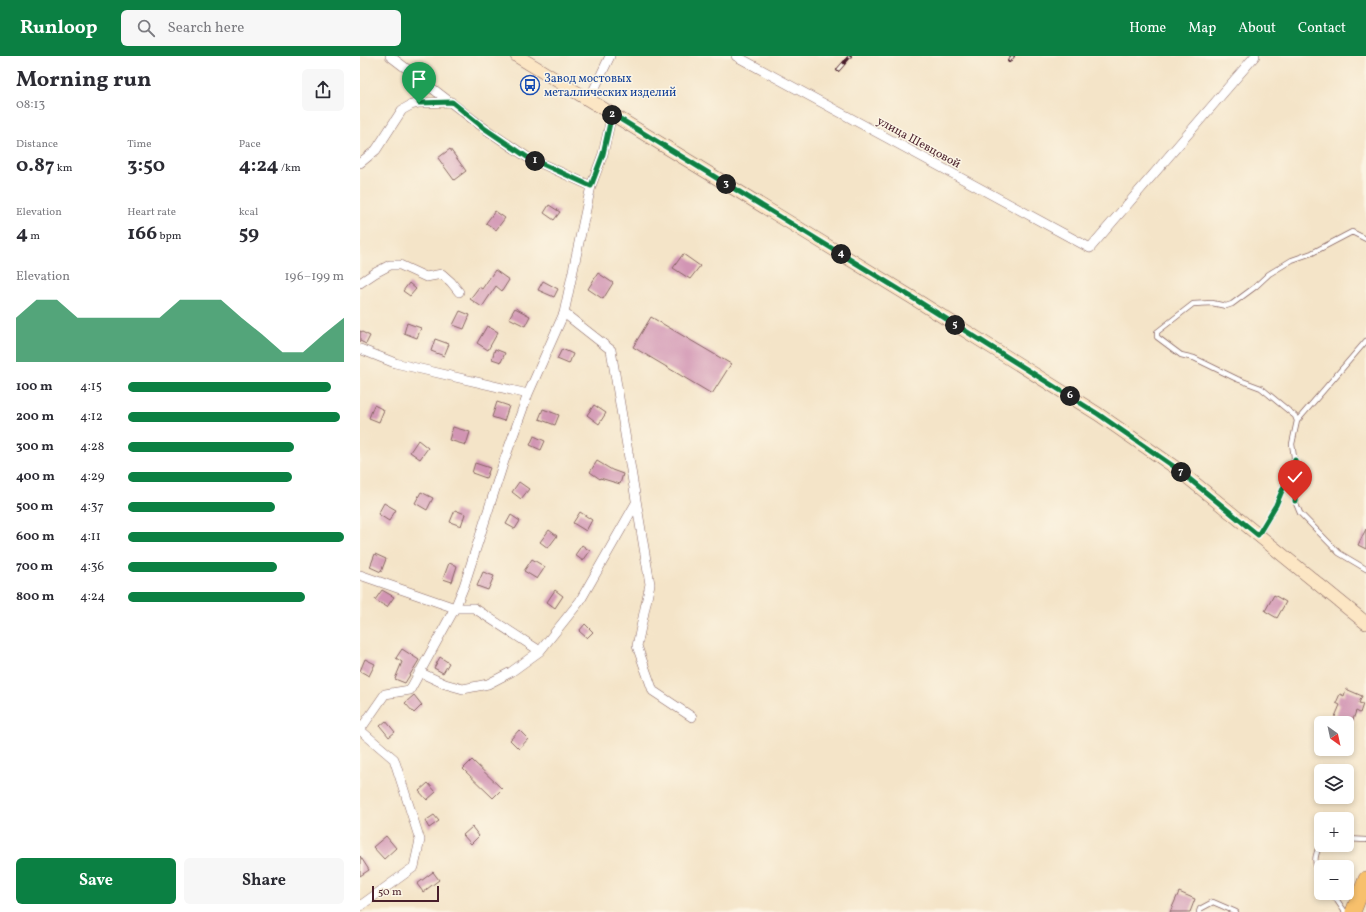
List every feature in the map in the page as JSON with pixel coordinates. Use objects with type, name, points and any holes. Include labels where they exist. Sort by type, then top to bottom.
[{"type":"main road","points":[[517,56],[926,306],[1098,414],[1176,468],[1366,623]]},
{"type":"main road","points":[[1353,912],[1366,879]]},
{"type":"street","points":[[390,56],[484,128],[527,157],[591,186]]},
{"type":"street","points":[[589,100],[610,56]]},
{"type":"street","name":"улица Шевцовой","points":[[736,56],[1090,248],[1255,56]]},
{"type":"street","points":[[360,163],[376,150],[402,110],[419,103],[452,102]]},
{"type":"street","points":[[360,906],[414,867],[420,840],[394,759],[360,730],[385,694],[410,690],[455,608],[464,586],[504,461],[528,394],[564,313],[591,186],[603,154],[612,114]]},
{"type":"street","points":[[360,283],[390,265],[400,265],[426,277],[442,274],[459,292]]},
{"type":"street","points":[[564,313],[611,350],[650,584],[637,646],[653,691],[692,717]]},
{"type":"street","points":[[360,349],[395,362],[528,394]]},
{"type":"street","points":[[419,672],[445,684],[463,689],[488,684],[511,672],[540,651],[580,601],[636,503]]},
{"type":"street","points":[[360,575],[455,608],[474,608],[540,651]]},
{"type":"lane","points":[[1297,421],[1295,416],[1261,388],[1194,358],[1181,355],[1157,337],[1157,332],[1193,304],[1212,303],[1226,306],[1232,304],[1255,287],[1269,274],[1292,260],[1312,253],[1352,232],[1366,239]]},
{"type":"lane","points":[[1366,341],[1297,421],[1292,444],[1297,476],[1295,501],[1300,513],[1339,553],[1366,569]]},
{"type":"lane","points":[[1258,535],[1276,505],[1295,460]]},
{"type":"lane","points":[[1354,839],[1366,840]]},
{"type":"lane","points":[[1337,900],[1345,912]]},
{"type":"lane","points":[[1199,912],[1200,909],[1212,902],[1236,912]]},
{"type":"building","points":[[450,149],[466,171],[454,180],[438,158]]},
{"type":"building","points":[[549,205],[560,212],[554,220],[544,213]]},
{"type":"building","points":[[495,211],[505,218],[496,230],[486,223]]},
{"type":"building","points":[[683,254],[700,266],[690,279],[673,268]]},
{"type":"building","points":[[495,270],[509,280],[502,291],[496,286],[482,307],[470,299],[479,287],[482,289]]},
{"type":"building","points":[[598,273],[613,283],[603,299],[588,289]]},
{"type":"building","points":[[543,281],[558,289],[554,297],[538,290]]},
{"type":"building","points":[[409,283],[416,289],[410,296],[403,291]]},
{"type":"building","points":[[515,308],[530,316],[525,326],[509,318]]},
{"type":"building","points":[[460,311],[470,315],[464,329],[453,325]]},
{"type":"building","points":[[651,317],[731,364],[712,394],[633,347]]},
{"type":"building","points":[[407,323],[421,328],[417,338],[404,333]]},
{"type":"building","points":[[487,326],[498,332],[488,350],[477,343]]},
{"type":"building","points":[[360,331],[370,336],[366,344],[360,341]]},
{"type":"building","points":[[435,339],[449,344],[444,356],[431,351]]},
{"type":"building","points":[[495,349],[505,353],[501,362],[492,359]]},
{"type":"building","points":[[562,349],[573,354],[569,364],[557,359]]},
{"type":"building","points":[[497,402],[509,406],[504,421],[492,417]]},
{"type":"building","points":[[374,405],[384,410],[379,422],[369,418]]},
{"type":"building","points":[[594,405],[606,413],[599,424],[587,415]]},
{"type":"building","points":[[543,409],[559,415],[555,425],[539,419]]},
{"type":"building","points":[[453,427],[470,432],[466,445],[449,440]]},
{"type":"building","points":[[534,436],[545,441],[541,450],[530,445]]},
{"type":"building","points":[[418,440],[428,448],[420,459],[410,452]]},
{"type":"building","points":[[597,461],[612,470],[623,474],[620,484],[600,479],[590,472]]},
{"type":"building","points":[[475,463],[490,468],[486,478],[472,473]]},
{"type":"building","points":[[519,482],[529,489],[521,499],[512,492]]},
{"type":"building","points":[[421,492],[433,498],[427,510],[415,503]]},
{"type":"building","points":[[384,503],[396,510],[389,521],[378,514]]},
{"type":"building","points":[[455,510],[465,514],[461,526],[450,522]]},
{"type":"building","points":[[580,512],[592,520],[586,531],[573,523]]},
{"type":"building","points":[[511,515],[520,521],[515,529],[506,524]]},
{"type":"building","points":[[1366,529],[1366,549],[1358,545]]},
{"type":"building","points":[[549,530],[557,536],[548,548],[540,542]]},
{"type":"building","points":[[582,545],[590,551],[583,561],[575,555]]},
{"type":"building","points":[[375,554],[386,559],[381,572],[370,567]]},
{"type":"building","points":[[532,559],[545,567],[537,579],[524,571]]},
{"type":"building","points":[[449,563],[457,566],[452,582],[443,579]]},
{"type":"building","points":[[483,572],[494,576],[488,590],[477,586]]},
{"type":"building","points":[[382,590],[394,597],[387,607],[375,600]]},
{"type":"building","points":[[555,590],[563,596],[555,608],[547,602]]},
{"type":"building","points":[[1274,595],[1286,602],[1277,618],[1265,611]]},
{"type":"building","points":[[585,624],[593,632],[587,638],[579,631]]},
{"type":"building","points":[[402,649],[419,660],[405,683],[395,679],[402,662],[396,658]]},
{"type":"building","points":[[440,657],[449,663],[443,673],[434,668]]},
{"type":"building","points":[[365,659],[375,664],[369,676],[360,671]]},
{"type":"building","points":[[1346,689],[1362,696],[1359,703],[1363,704],[1360,713],[1356,711],[1354,717],[1335,716],[1340,705],[1336,703],[1340,694],[1344,696]]},
{"type":"building","points":[[414,695],[422,705],[414,713],[405,703]]},
{"type":"building","points":[[386,721],[395,732],[389,737],[380,726]]},
{"type":"building","points":[[519,730],[528,739],[519,749],[510,740]]},
{"type":"building","points":[[472,760],[502,789],[493,798],[463,769]]},
{"type":"building","points":[[428,783],[436,792],[427,800],[419,791]]},
{"type":"building","points":[[434,815],[439,821],[429,828],[425,821]]},
{"type":"building","points":[[472,827],[479,836],[471,844],[463,835]]},
{"type":"building","points":[[386,836],[396,848],[384,859],[373,847]]},
{"type":"building","points":[[360,856],[369,870],[360,876]]},
{"type":"building","points":[[433,872],[439,880],[423,892],[417,884]]},
{"type":"building","points":[[1179,892],[1195,899],[1190,912],[1170,912]]},
{"type":"railway","points":[[838,70],[850,56]]},
{"type":"railway","points":[[1009,61],[1013,56]]},
{"type":"place","name":"Завод мостовых металлических изделий","points":[[530,85]]},
{"type":"route","points":[[419,103],[452,102],[484,128],[527,157],[591,186],[603,154],[612,114],[913,298],[1098,414],[1176,468],[1258,535],[1276,505],[1295,460],[1297,476],[1295,501]]}]
